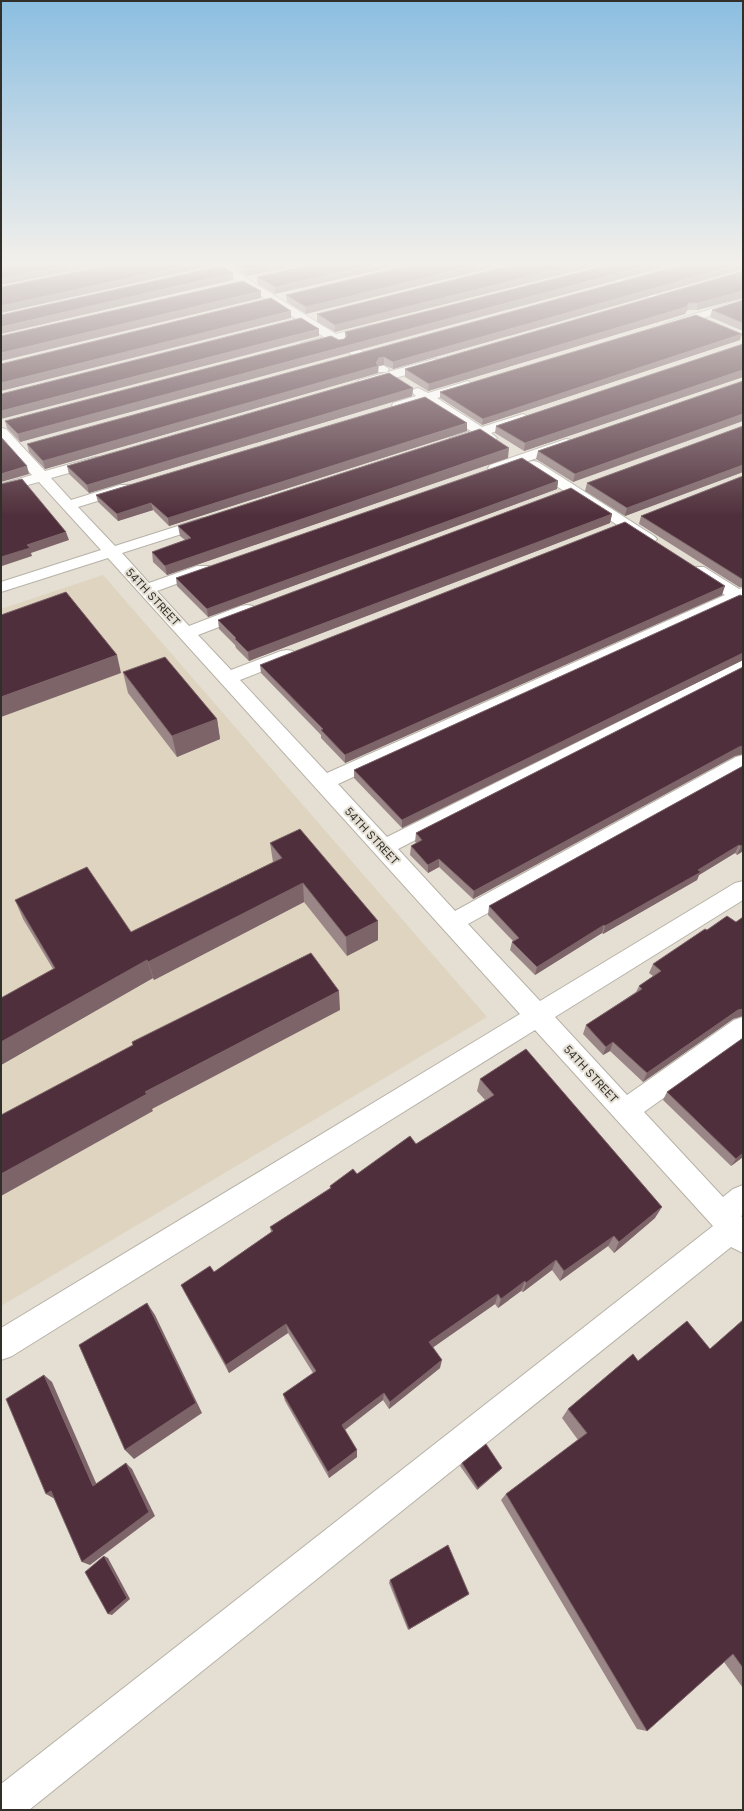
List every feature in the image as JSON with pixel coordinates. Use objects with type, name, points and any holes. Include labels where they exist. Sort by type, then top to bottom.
[{"type":"street","points":[[348,348],[572,490],[617,526],[662,547]]},
{"type":"street","points":[[344,359],[374,351]]},
{"type":"street","points":[[353,386],[444,360]]},
{"type":"street","points":[[388,409],[479,382]]},
{"type":"street","points":[[444,445],[534,415]]},
{"type":"street","name":"54TH STREET","points":[[4,427],[25,447],[42,476],[738,1234]]},
{"type":"street","points":[[485,472],[581,438]]},
{"type":"street","points":[[1,488],[110,456]]},
{"type":"street","points":[[557,496],[587,484]]},
{"type":"street","points":[[69,505],[137,485]]},
{"type":"street","points":[[1,587],[225,516]]},
{"type":"street","points":[[617,526],[640,518]]},
{"type":"street","points":[[687,563],[741,596]]},
{"type":"street","points":[[146,589],[213,566]]},
{"type":"street","points":[[323,783],[741,596]]},
{"type":"street","points":[[186,633],[260,605]]},
{"type":"street","points":[[228,678],[301,650]]},
{"type":"street","points":[[383,848],[743,665]]},
{"type":"street","points":[[452,923],[743,762]]},
{"type":"street","points":[[1,1345],[743,889]]},
{"type":"street","points":[[625,1111],[743,1027]]},
{"type":"street","points":[[1,1808],[738,1234],[721,1215],[743,1198]]},
{"type":"shaded area","points":[[103,575],[487,1017],[1,1306],[1,609]]},
{"type":"building","points":[[1,348],[24,348],[1,353]]},
{"type":"building","points":[[68,348],[144,348],[1,383],[1,364]]},
{"type":"building","points":[[185,348],[247,348],[1,411],[1,394]]},
{"type":"building","points":[[287,348],[341,348],[18,434],[5,421]]},
{"type":"building","points":[[380,348],[444,348],[393,362],[384,357],[379,358],[376,363],[378,366],[43,461],[27,444]]},
{"type":"building","points":[[479,348],[551,348],[429,384],[405,369]]},
{"type":"building","points":[[588,348],[701,348],[483,419],[440,392]]},
{"type":"building","points":[[732,348],[743,348],[743,370],[525,443],[496,426]]},
{"type":"building","points":[[389,373],[413,388],[87,485],[67,466]]},
{"type":"building","points":[[743,381],[743,414],[575,474],[538,451]]},
{"type":"building","points":[[425,397],[467,423],[168,518],[151,503],[117,514],[96,495]]},
{"type":"building","points":[[743,426],[743,465],[627,508],[587,483]]},
{"type":"building","points":[[480,429],[509,448],[165,566],[152,552],[191,538],[178,526]]},
{"type":"building","points":[[1,437],[27,466],[1,474]]},
{"type":"building","points":[[522,458],[558,481],[207,609],[176,578]]},
{"type":"building","points":[[743,476],[743,579],[641,516]]},
{"type":"building","points":[[22,479],[66,532],[27,545],[30,548],[1,557],[1,484]]},
{"type":"building","points":[[571,488],[612,514],[248,652],[218,620]]},
{"type":"building","points":[[625,522],[725,586],[345,755],[321,730],[323,729],[260,665]]},
{"type":"building","points":[[66,592],[117,655],[1,697],[1,615]]},
{"type":"building","points":[[740,595],[743,596],[743,653],[402,820],[354,770]]},
{"type":"building","points":[[165,657],[217,719],[172,736],[123,672]]},
{"type":"building","points":[[743,667],[743,746],[474,891],[439,859],[428,865],[411,846],[422,840],[416,833]]},
{"type":"building","points":[[743,766],[743,845],[739,845],[698,870],[701,872],[605,926],[604,925],[537,967],[512,942],[519,938],[489,906]]},
{"type":"building","points":[[300,829],[378,921],[346,937],[303,883],[148,962],[147,960],[1,1042],[1,998],[55,968],[15,900],[87,867],[131,932],[282,858],[270,843]]},
{"type":"building","points":[[727,916],[736,922],[743,917],[743,1009],[738,1010],[647,1073],[613,1042],[606,1047],[586,1025],[642,989],[639,986],[661,971],[653,964]]},
{"type":"building","points":[[311,953],[339,991],[145,1092],[147,1094],[1,1174],[1,1115],[133,1045],[132,1042]]},
{"type":"building","points":[[743,1038],[743,1153],[736,1159],[667,1092]]},
{"type":"building","points":[[526,1049],[662,1207],[619,1242],[614,1236],[564,1271],[556,1260],[526,1283],[525,1281],[501,1299],[498,1294],[429,1342],[442,1360],[390,1402],[384,1393],[342,1425],[357,1450],[328,1472],[283,1394],[316,1371],[286,1324],[226,1365],[181,1285],[210,1266],[214,1272],[273,1231],[270,1227],[331,1188],[330,1186],[353,1169],[357,1174],[410,1136],[416,1144],[494,1095],[480,1079]]},
{"type":"building","points":[[147,1303],[196,1403],[125,1450],[79,1345]]},
{"type":"building","points":[[743,1320],[743,1668],[733,1654],[647,1731],[506,1494],[587,1433],[568,1409],[633,1354],[638,1361],[687,1321],[710,1349]]},
{"type":"building","points":[[44,1375],[93,1486],[126,1463],[149,1512],[82,1562],[51,1491],[46,1494],[6,1399]]},
{"type":"building","points":[[486,1444],[502,1468],[478,1488],[462,1463]]},
{"type":"building","points":[[448,1545],[469,1594],[409,1629],[390,1580]]},
{"type":"building","points":[[104,1556],[127,1598],[108,1614],[85,1572]]}]
